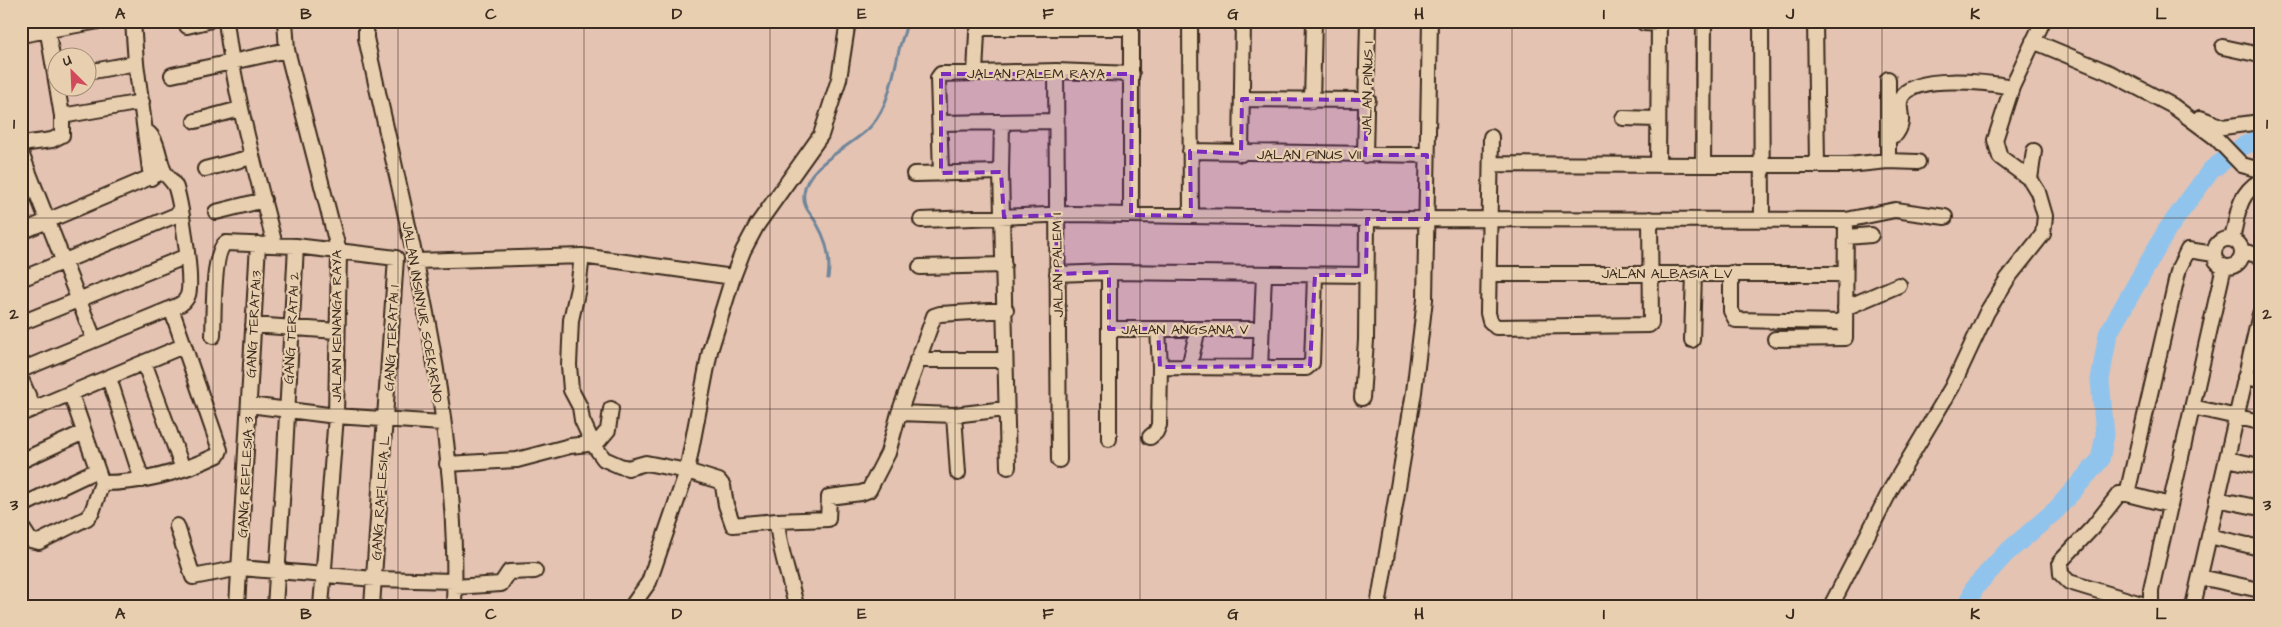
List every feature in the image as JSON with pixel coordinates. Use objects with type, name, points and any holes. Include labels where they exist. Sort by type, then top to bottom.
[{"type":"street","points":[[21,36],[46,26],[97,21]]},
{"type":"street","points":[[133,21],[136,63],[146,131],[154,139],[157,174]]},
{"type":"street","points":[[187,26],[208,21]]},
{"type":"street","points":[[226,21],[231,63],[240,109],[276,245]]},
{"type":"street","name":"JALAN KENANGA RAYA","points":[[285,21],[287,50],[339,252],[336,416],[321,606]]},
{"type":"street","name":"JALAN INSINYUR SOEKARNO","points":[[366,21],[368,47],[425,261],[442,423],[454,463],[460,586],[454,606]]},
{"type":"street","points":[[632,606],[649,582],[687,471],[710,351],[733,278],[743,251],[757,225],[821,134],[839,79],[848,21]]},
{"type":"street","points":[[1190,21],[1191,216]]},
{"type":"street","points":[[1241,154],[1243,21]]},
{"type":"street","points":[[1312,101],[1314,21]]},
{"type":"street","name":"JALAN PINUS I","points":[[1365,155],[1368,100],[1368,21]]},
{"type":"street","points":[[1378,606],[1421,350],[1428,219],[1427,155],[1430,21]]},
{"type":"street","points":[[1703,165],[1704,21]]},
{"type":"street","points":[[1761,21],[1762,220]]},
{"type":"street","points":[[1815,21],[1817,165]]},
{"type":"street","points":[[1831,606],[1891,489],[1952,387],[1987,312],[2008,278],[2043,234],[2046,224],[2044,209],[2030,179],[2004,161],[1995,146],[1996,132],[2012,87],[2043,21]]},
{"type":"street","points":[[1644,23],[1660,22],[1657,118],[1658,164]]},
{"type":"street","points":[[975,74],[977,33],[982,28],[1131,25],[1131,215]]},
{"type":"street","points":[[46,26],[50,48]]},
{"type":"street","points":[[2033,41],[2110,74],[2185,114],[2216,138],[2238,162],[2248,168],[2260,170]]},
{"type":"street","points":[[2223,47],[2260,55]]},
{"type":"street","points":[[172,75],[287,50]]},
{"type":"street","points":[[98,70],[136,63]]},
{"type":"street","name":"JALAN PALEM RAYA","points":[[941,123],[938,78],[941,74],[1056,71],[1132,74]]},
{"type":"street","name":"JALAN PALEM I","points":[[1056,71],[1059,460]]},
{"type":"street","points":[[1888,79],[1888,161]]},
{"type":"street","points":[[1888,138],[1900,130],[1902,123],[1900,100],[1908,91],[1937,82],[1989,83],[2012,87]]},
{"type":"street","points":[[21,144],[52,140],[62,135],[59,98]]},
{"type":"street","points":[[1242,99],[1368,100]]},
{"type":"street","points":[[62,116],[142,102]]},
{"type":"street","points":[[195,121],[240,109]]},
{"type":"street","points":[[2185,114],[2196,116],[2218,127],[2260,122]]},
{"type":"street","points":[[1623,118],[1657,118]]},
{"type":"street","points":[[941,173],[941,123],[1056,121]]},
{"type":"street","points":[[1002,122],[1001,172],[1006,310],[1004,360],[1008,468]]},
{"type":"street","points":[[1491,137],[1488,218],[1488,318],[1496,327],[1641,326],[1651,323],[1650,219]]},
{"type":"street","name":"JALAN PINUS VII","points":[[1190,152],[1427,155]]},
{"type":"street","points":[[2030,179],[2034,152]]},
{"type":"street","points":[[21,153],[94,340]]},
{"type":"street","points":[[205,169],[252,157]]},
{"type":"street","points":[[1491,164],[1817,165],[1888,161],[1918,162]]},
{"type":"street","points":[[914,174],[1001,172]]},
{"type":"street","points":[[21,370],[184,303],[188,296],[187,256],[181,213],[174,183],[157,174]]},
{"type":"street","points":[[21,232],[157,174]]},
{"type":"street","points":[[2232,239],[2242,198],[2246,190],[2260,181]]},
{"type":"street","points":[[216,212],[264,200]]},
{"type":"street","points":[[921,220],[1056,214],[1367,219],[1846,220],[1895,210],[1945,218]]},
{"type":"street","points":[[21,279],[181,213]]},
{"type":"street","points":[[1362,398],[1366,340],[1367,219]]},
{"type":"street","points":[[1775,339],[1845,338],[1846,220]]},
{"type":"street","points":[[1847,237],[1871,236]]},
{"type":"street","points":[[2232,239],[2239,244],[2242,251],[2237,264],[2224,266],[2219,264],[2214,254],[2219,242],[2232,239]]},
{"type":"street","points":[[213,336],[217,269],[222,246],[226,243],[296,246],[339,252]]},
{"type":"street","name":"GANG TERATAI.3","points":[[249,405],[258,244]]},
{"type":"street","name":"GANG TERATAI 2","points":[[275,606],[296,246]]},
{"type":"street","points":[[2127,494],[2179,268],[2188,250],[2214,254]]},
{"type":"street","points":[[2242,251],[2260,256]]},
{"type":"street","name":"GANG TERATAI 1","points":[[339,252],[396,258],[386,418]]},
{"type":"street","points":[[21,323],[187,256]]},
{"type":"street","points":[[425,261],[582,256],[733,278]]},
{"type":"street","points":[[582,256],[571,320],[569,365],[571,390],[593,444],[604,459],[620,466],[628,468],[646,463],[687,471],[721,482],[733,525],[828,519],[829,497],[868,491],[888,454],[899,413],[917,360],[936,315],[1006,310]]},
{"type":"street","points":[[920,267],[1004,265]]},
{"type":"street","points":[[2170,505],[2127,494],[2119,494],[2093,527],[2060,562],[2061,574],[2069,582],[2150,606],[2151,590],[2224,266]]},
{"type":"street","points":[[1057,274],[1110,272],[1366,275]]},
{"type":"street","points":[[1109,439],[1110,272]]},
{"type":"street","points":[[1692,340],[1694,273]]},
{"type":"street","points":[[1731,273],[1732,311],[1736,320],[1844,315],[1899,285]]},
{"type":"street","name":"JALAN ALBASIA LV","points":[[1489,274],[1845,274]]},
{"type":"street","points":[[1260,368],[1264,275]]},
{"type":"street","points":[[1160,368],[1310,366],[1315,275]]},
{"type":"street","points":[[21,506],[99,477],[142,480],[183,469],[211,458],[220,450],[171,308]]},
{"type":"street","points":[[2193,606],[2245,377],[2257,338],[2260,314]]},
{"type":"street","points":[[253,324],[292,329],[337,331]]},
{"type":"street","points":[[1150,437],[1156,432],[1159,425],[1160,368],[1158,329]]},
{"type":"street","points":[[1189,367],[1198,329]]},
{"type":"street","name":"JALAN ANGSANA V","points":[[1109,330],[1262,329]]},
{"type":"street","points":[[21,414],[183,346]]},
{"type":"street","points":[[917,360],[1004,360]]},
{"type":"street","points":[[144,362],[183,469]]},
{"type":"street","points":[[2245,377],[2260,380]]},
{"type":"street","points":[[108,378],[142,480]]},
{"type":"street","points":[[21,380],[34,408]]},
{"type":"street","points":[[21,526],[30,540],[39,542],[79,522],[92,512],[99,477],[71,394]]},
{"type":"street","points":[[249,405],[336,416],[442,423]]},
{"type":"street","name":"GANG REFLESIA 3","points":[[237,606],[249,405]]},
{"type":"street","points":[[2192,407],[2260,422]]},
{"type":"street","points":[[454,463],[517,460],[570,446],[599,442],[608,430],[611,409]]},
{"type":"street","points":[[899,413],[954,414],[1005,410]]},
{"type":"street","points":[[954,414],[958,473]]},
{"type":"street","name":"GANG RAFLESIA L","points":[[372,606],[386,418]]},
{"type":"street","points":[[21,461],[84,432]]},
{"type":"street","points":[[2226,459],[2260,466]]},
{"type":"street","points":[[2217,499],[2260,508]]},
{"type":"street","points":[[777,522],[780,553],[788,569],[796,606]]},
{"type":"street","points":[[177,526],[193,577],[240,568],[460,586],[502,584],[509,572],[536,571]]},
{"type":"street","points":[[2209,536],[2260,548]]},
{"type":"street","points":[[2200,577],[2260,590]]},
{"type":"highlighted area","points":[[941,74],[1132,74],[1131,215],[1191,216],[1190,151],[1241,154],[1242,99],[1368,100],[1365,155],[1427,155],[1428,219],[1367,219],[1366,275],[1315,275],[1310,366],[1160,367],[1158,329],[1109,329],[1109,272],[1057,274],[1056,215],[1004,217],[1001,172],[941,173]]},
{"type":"waterway","points":[[828,278],[829,264],[826,243],[804,202],[807,182],[822,164],[864,133],[878,117],[890,89],[907,21]]},
{"type":"waterway","points":[[1968,606],[1974,588],[2005,554],[2056,510],[2100,460],[2105,435],[2100,380],[2108,334],[2167,230],[2211,170],[2243,146],[2260,139]]}]
